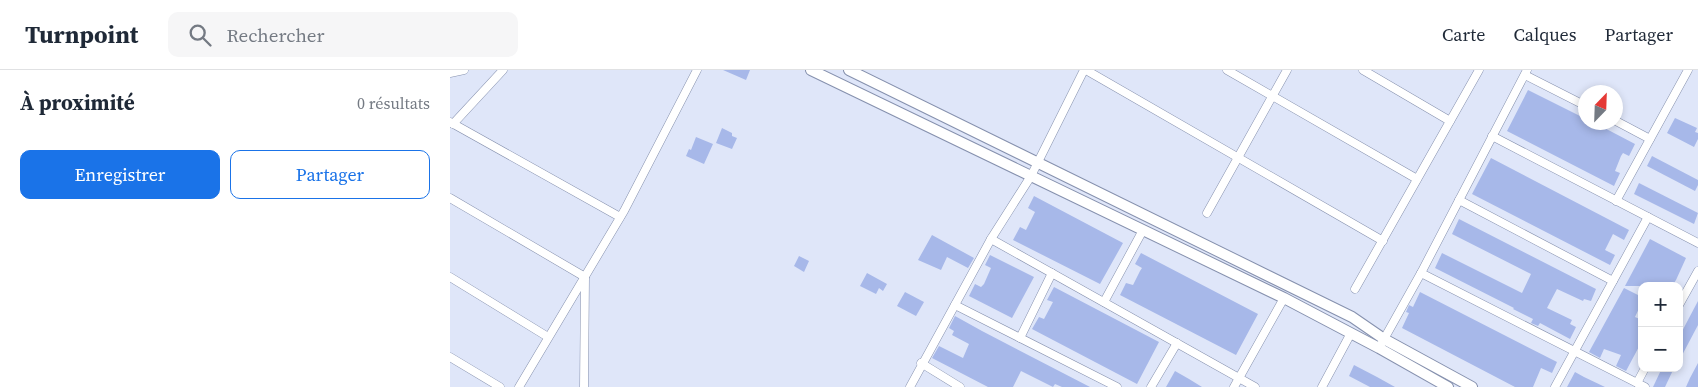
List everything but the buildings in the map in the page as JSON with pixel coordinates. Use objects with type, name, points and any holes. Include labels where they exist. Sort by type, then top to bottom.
[{"type":"street","points":[[450,73],[464,70]]},
{"type":"street","points":[[503,70],[452,123],[620,217]]},
{"type":"street","points":[[519,387],[620,217],[697,70]]},
{"type":"street","points":[[811,70],[1284,298],[1351,333],[1381,344],[1472,387]]},
{"type":"street","points":[[849,70],[1352,317],[1381,344],[1448,387]]},
{"type":"street","points":[[910,387],[991,239],[1032,176],[1085,70],[1383,241]]},
{"type":"street","points":[[1227,70],[1417,180]]},
{"type":"street","points":[[1207,213],[1286,70]]},
{"type":"street","points":[[1363,70],[1450,121]]},
{"type":"street","points":[[1355,289],[1479,70]]},
{"type":"street","points":[[1616,201],[1688,70]]},
{"type":"street","points":[[1381,344],[1421,273],[1526,72],[1578,101]]},
{"type":"street","points":[[1623,125],[1650,139]]},
{"type":"street","points":[[1492,136],[1698,243]]},
{"type":"street","points":[[450,198],[584,277]]},
{"type":"street","points":[[1459,200],[1613,282]]},
{"type":"street","points":[[1555,387],[1648,217]]},
{"type":"street","points":[[1104,302],[1143,230]]},
{"type":"street","points":[[991,239],[1255,387]]},
{"type":"street","points":[[1683,298],[1698,271]]},
{"type":"street","points":[[1020,338],[1052,273]]},
{"type":"street","points":[[1421,273],[1645,387]]},
{"type":"street","points":[[450,277],[548,337]]},
{"type":"street","points":[[584,277],[584,387]]},
{"type":"street","points":[[1234,387],[1284,298]]},
{"type":"street","points":[[956,305],[1117,387]]},
{"type":"street","points":[[1322,387],[1351,333]]},
{"type":"street","points":[[1151,387],[1177,344]]},
{"type":"street","points":[[450,357],[500,387]]},
{"type":"street","points":[[922,363],[960,387]]},
{"type":"street","points":[[1637,383],[1643,372]]}]
